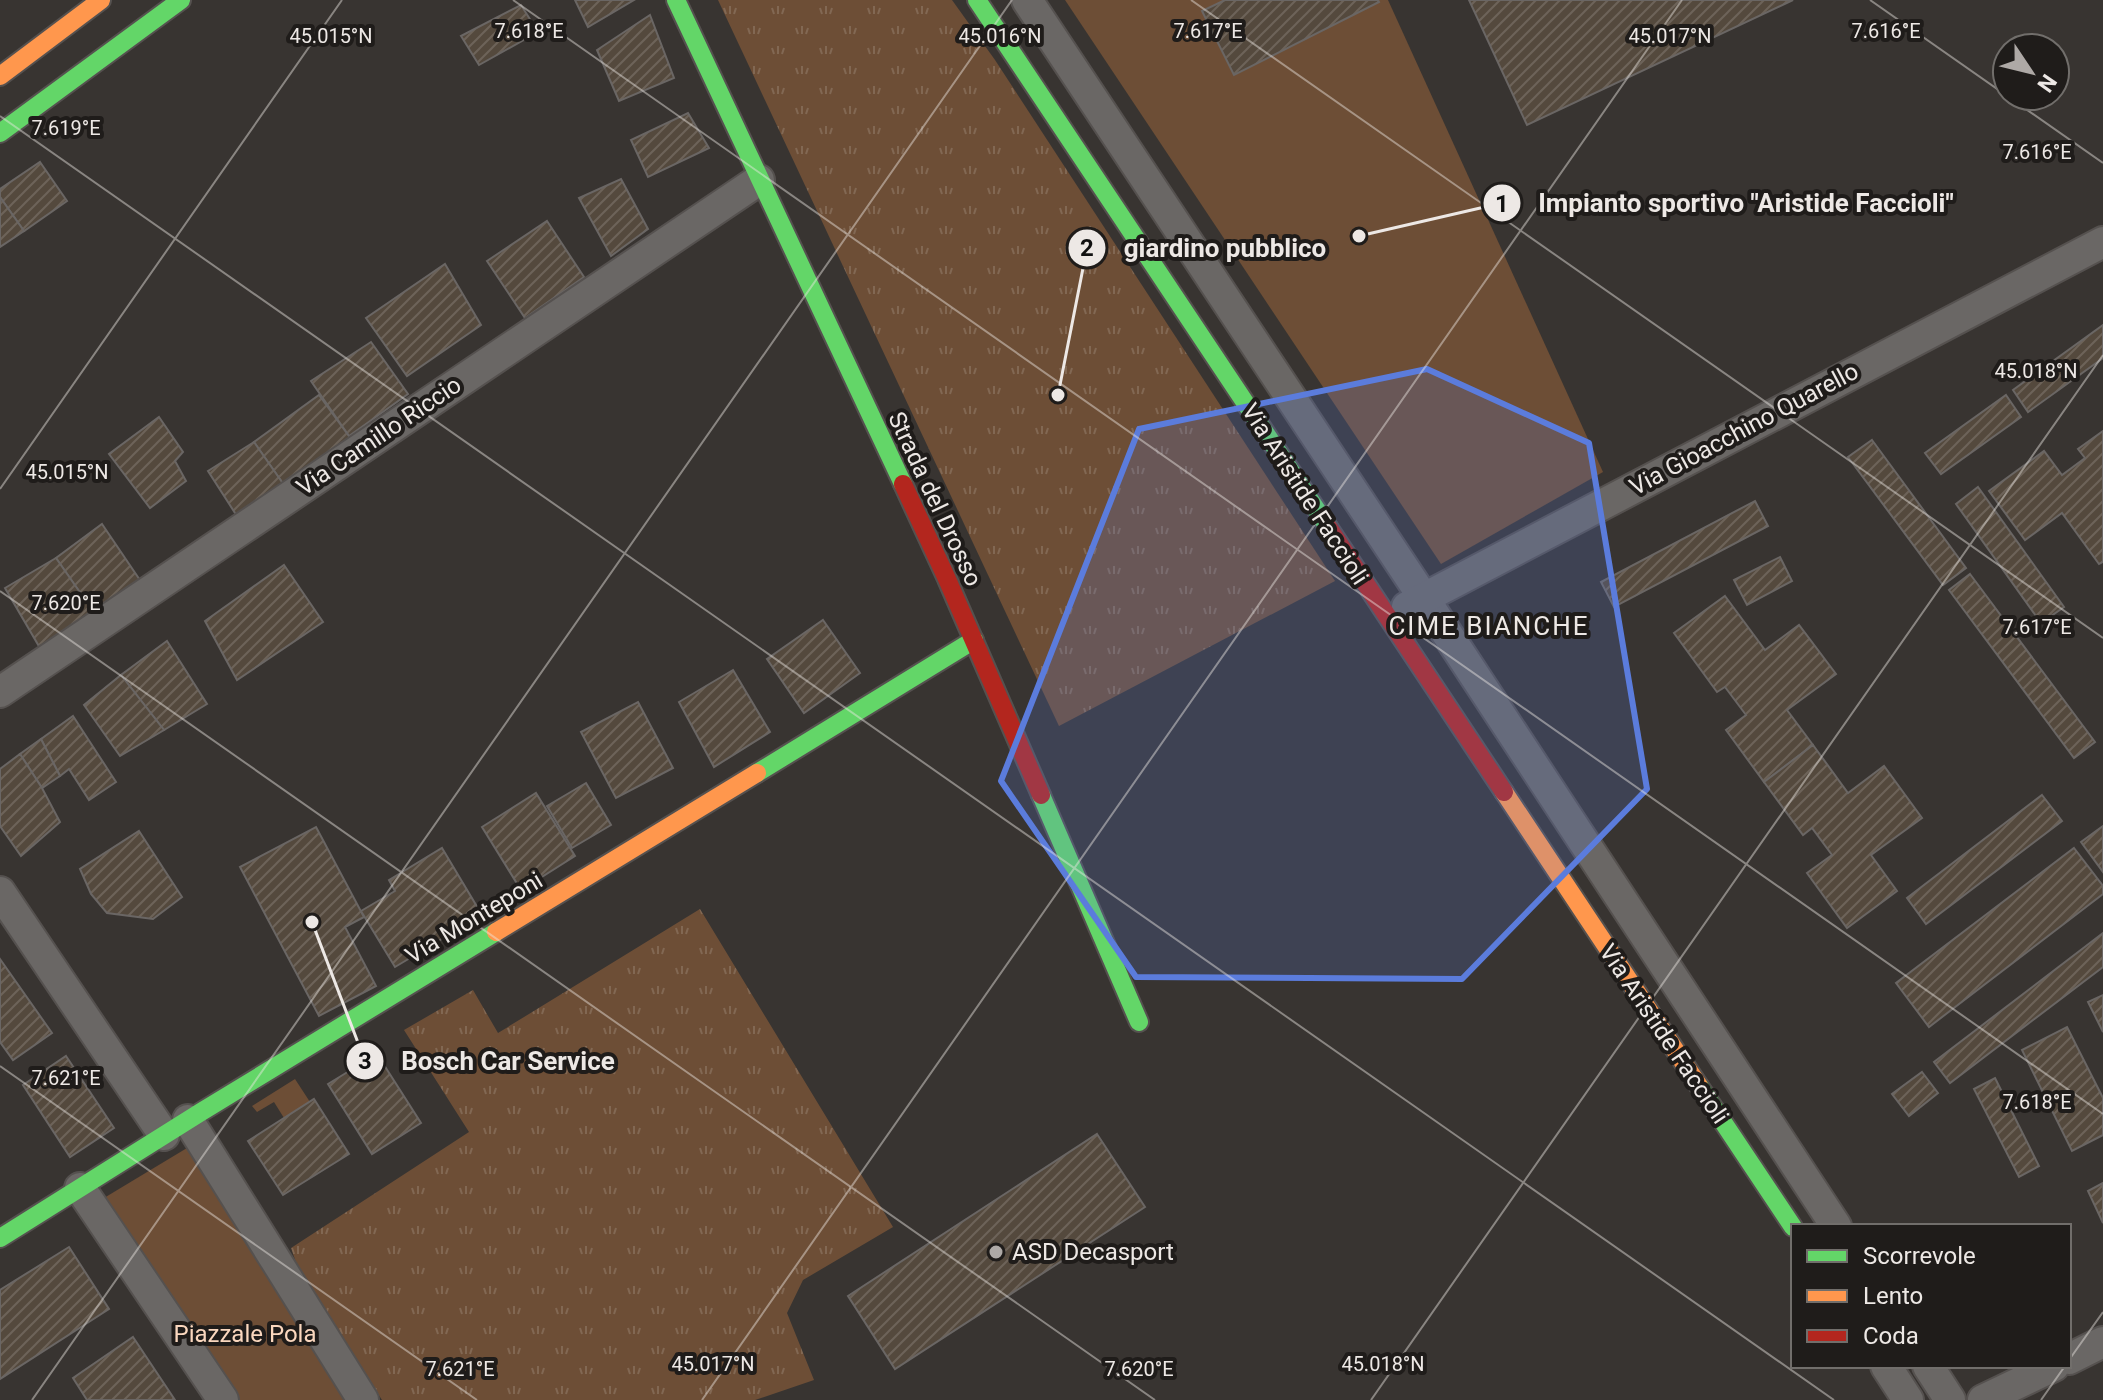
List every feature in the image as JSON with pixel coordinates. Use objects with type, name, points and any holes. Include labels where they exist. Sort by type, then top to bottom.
[{"type":"street","points":[[0,76],[101,0]]},
{"type":"street","points":[[0,133],[181,0]]},
{"type":"street","name":"Strada del Drosso","points":[[676,0],[974,640],[1139,1022]]},
{"type":"street","name":"Via Aristide Faccioli","points":[[977,0],[1791,1224]]},
{"type":"street","name":"Via Aristide Faccioli","points":[[1027,0],[1835,1224]]},
{"type":"street","name":"Via Camillo Riccio","points":[[0,692],[759,180]]},
{"type":"street","name":"Via Gioacchino Quarello","points":[[1387,618],[2103,242]]},
{"type":"street","name":"Via Monteponi","points":[[0,1238],[974,640]]},
{"type":"street","points":[[0,892],[176,1128],[363,1400]]},
{"type":"street","points":[[80,1188],[223,1400]]},
{"type":"street","points":[[2071,1358],[2103,1342]]},
{"type":"street","points":[[1887,1368],[1908,1400]]},
{"type":"street","points":[[1929,1368],[1950,1400]]},
{"type":"street","points":[[1983,1400],[2050,1368]]},
{"type":"highlighted area","points":[[1427,369],[1589,443],[1647,789],[1462,979],[1136,977],[1001,781],[1139,429]]},
{"type":"green space","points":[[718,0],[952,0],[995,60],[1335,581],[1059,726]]},
{"type":"green space","points":[[1065,0],[1388,0],[1603,472],[1441,564]]},
{"type":"green space","points":[[700,909],[893,1227],[803,1280],[787,1313],[814,1380],[755,1400],[382,1400],[299,1271],[291,1248],[469,1132],[404,1030],[473,990],[498,1033]]},
{"type":"green space","points":[[295,1079],[310,1102],[284,1118],[274,1102],[257,1112],[252,1106]]},
{"type":"green space","name":"Piazzale Pola","points":[[187,1148],[349,1400],[224,1400],[99,1201]]},
{"type":"building","points":[[575,0],[634,0],[588,27]]},
{"type":"building","points":[[1225,0],[1379,2],[1234,75],[1202,11]]},
{"type":"building","points":[[1469,0],[1793,0],[1527,125]]},
{"type":"building","points":[[521,5],[538,32],[479,65],[461,36]]},
{"type":"building","points":[[650,15],[674,78],[619,101],[597,50]]},
{"type":"building","points":[[688,113],[709,148],[648,177],[631,140]]},
{"type":"building","points":[[40,162],[67,201],[24,231],[0,197],[0,189]]},
{"type":"building","points":[[621,179],[648,229],[611,256],[579,198]]},
{"type":"building","points":[[0,197],[24,231],[0,247]]},
{"type":"building","points":[[547,221],[584,277],[525,318],[487,261]]},
{"type":"building","points":[[445,264],[481,325],[407,376],[366,318]]},
{"type":"building","points":[[2103,325],[2103,358],[2028,412],[2013,390]]},
{"type":"building","points":[[371,342],[408,394],[349,436],[311,381]]},
{"type":"building","points":[[319,395],[359,450],[291,495],[254,442]]},
{"type":"building","points":[[2006,395],[2021,417],[1941,474],[1925,453]]},
{"type":"building","points":[[159,417],[183,452],[175,461],[186,481],[150,508],[109,454]]},
{"type":"building","points":[[2103,431],[2103,562],[2099,564],[2062,513],[2025,540],[1989,491],[2044,451],[2062,475],[2085,458],[2078,449]]},
{"type":"building","points":[[1872,440],[1966,568],[1943,585],[1848,457]]},
{"type":"building","points":[[254,442],[291,495],[244,527],[208,471]]},
{"type":"building","points":[[1978,487],[2064,607],[2041,623],[1956,504]]},
{"type":"building","points":[[1755,501],[1768,526],[1614,607],[1601,582]]},
{"type":"building","points":[[102,524],[148,592],[102,624],[56,558]]},
{"type":"building","points":[[1780,557],[1792,581],[1747,605],[1734,580]]},
{"type":"building","points":[[56,558],[102,624],[47,660],[5,588]]},
{"type":"building","points":[[284,565],[323,622],[237,680],[205,621]]},
{"type":"building","points":[[1970,574],[2095,742],[2074,758],[1949,590]]},
{"type":"building","points":[[1725,596],[1765,650],[1799,625],[1836,674],[1787,710],[1813,745],[1764,782],[1726,730],[1746,715],[1725,687],[1717,692],[1674,633]]},
{"type":"building","points":[[823,620],[860,673],[804,713],[767,659]]},
{"type":"building","points":[[167,641],[207,704],[164,730],[121,675]]},
{"type":"building","points":[[733,670],[770,732],[714,767],[679,702]]},
{"type":"building","points":[[121,675],[164,730],[120,756],[84,705]]},
{"type":"building","points":[[638,702],[673,768],[616,798],[581,732]]},
{"type":"building","points":[[73,716],[116,782],[89,800],[69,769],[60,776],[41,739]]},
{"type":"building","points":[[41,739],[60,776],[42,788],[20,754]]},
{"type":"building","points":[[1813,745],[1848,793],[1884,766],[1922,818],[1871,855],[1897,891],[1847,928],[1807,873],[1832,855],[1812,828],[1803,835],[1764,782]]},
{"type":"building","points":[[20,754],[60,822],[21,856],[0,826],[0,769]]},
{"type":"building","points":[[586,783],[611,825],[572,848],[547,806]]},
{"type":"building","points":[[536,793],[575,856],[521,890],[482,827]]},
{"type":"building","points":[[2042,795],[2062,821],[1926,924],[1907,898]]},
{"type":"building","points":[[2103,826],[2103,872],[2081,842]]},
{"type":"building","points":[[316,827],[364,917],[345,927],[376,986],[319,1016],[240,867]]},
{"type":"building","points":[[139,831],[182,897],[153,919],[107,913],[91,894],[80,869]]},
{"type":"building","points":[[442,848],[482,915],[395,967],[361,911],[395,891],[389,880]]},
{"type":"building","points":[[2074,848],[2103,886],[2103,894],[1929,1027],[1896,983]]},
{"type":"building","points":[[2103,933],[2103,967],[1950,1083],[1934,1062]]},
{"type":"building","points":[[0,959],[52,1033],[13,1060],[0,1042]]},
{"type":"building","points":[[2103,995],[2103,1032],[2088,1002]]},
{"type":"building","points":[[2067,1027],[2103,1098],[2103,1135],[2072,1151],[2022,1050]]},
{"type":"building","points":[[377,1054],[421,1123],[372,1154],[328,1084]]},
{"type":"building","points":[[66,1056],[114,1128],[70,1157],[23,1085]]},
{"type":"building","points":[[1922,1072],[1938,1093],[1909,1116],[1892,1094]]},
{"type":"building","points":[[1995,1078],[2039,1166],[2019,1177],[1974,1089]]},
{"type":"building","points":[[314,1099],[349,1154],[283,1195],[248,1141]]},
{"type":"building","name":"ASD Decasport","points":[[1097,1134],[1145,1207],[895,1369],[848,1296]]},
{"type":"building","points":[[2103,1183],[2103,1223],[2088,1191]]},
{"type":"building","points":[[69,1247],[109,1309],[0,1379],[0,1290]]},
{"type":"building","points":[[133,1337],[175,1400],[87,1400],[73,1378]]},
{"type":"traffic: fast","points":[[0,133],[181,0]]},
{"type":"traffic: fast","points":[[676,0],[903,484]]},
{"type":"traffic: fast","points":[[977,0],[1328,527]]},
{"type":"traffic: fast","points":[[757,773],[974,640]]},
{"type":"traffic: fast","points":[[1041,795],[1139,1022]]},
{"type":"traffic: fast","points":[[0,1238],[496,932]]},
{"type":"traffic: fast","points":[[1699,1086],[1791,1224]]},
{"type":"traffic: slow","points":[[0,76],[101,0]]},
{"type":"traffic: slow","points":[[496,932],[757,773]]},
{"type":"traffic: slow","points":[[1504,792],[1699,1086]]},
{"type":"traffic: jam","points":[[903,484],[1041,795]]},
{"type":"traffic: jam","points":[[1328,527],[1504,792]]},
{"type":"place","name":"Impianto sportivo \"Aristide Faccioli\"","points":[[1359,236]]},
{"type":"place","name":"giardino pubblico","points":[[1058,395]]},
{"type":"place","name":"Bosch Car Service","points":[[312,922]]},
{"type":"place","name":"ASD Decasport","points":[[996,1252]]},
{"type":"district","name":"CIME BIANCHE","points":[[1489,626]]}]
